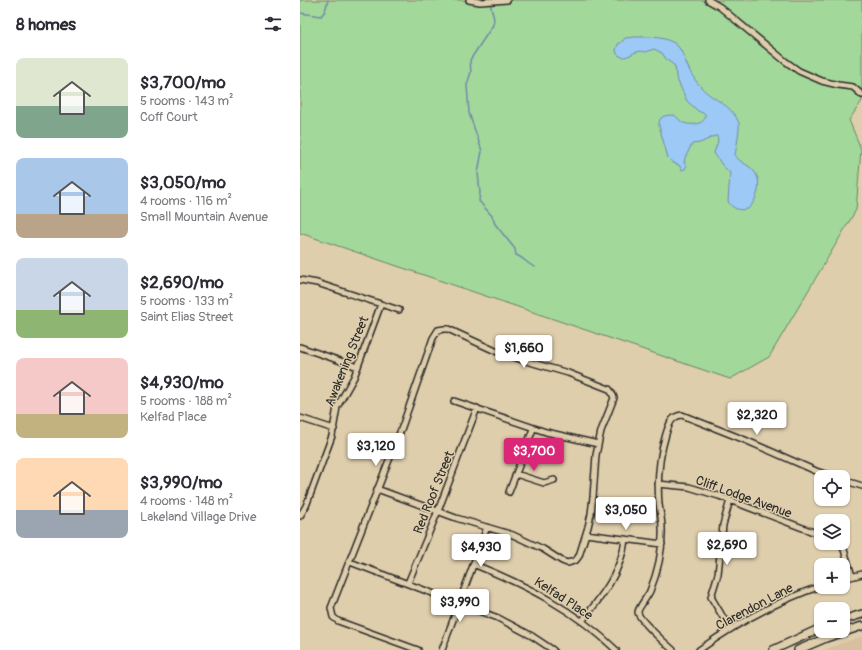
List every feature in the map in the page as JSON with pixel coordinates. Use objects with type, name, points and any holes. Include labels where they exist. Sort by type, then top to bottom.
[{"type":"main road","points":[[850,618],[862,614]]},
{"type":"main road","points":[[798,650],[818,641],[862,626]]},
{"type":"main road","points":[[773,650],[814,631]]},
{"type":"street","points":[[469,0],[480,2],[507,0]]},
{"type":"street","points":[[708,0],[720,7],[799,71],[822,82],[853,87],[862,95]]},
{"type":"street","points":[[300,280],[317,283],[399,310]]},
{"type":"street","name":"Awakening Street","points":[[300,516],[306,506],[332,436],[337,407],[358,367],[380,304]]},
{"type":"street","points":[[377,489],[438,511],[503,531],[553,554],[562,561],[567,563],[571,562],[576,560],[586,534],[593,497],[598,444],[604,422],[614,398],[609,389],[568,373],[502,354],[448,329],[438,330],[433,338],[402,427],[377,489],[350,562],[331,608],[332,615],[338,621],[418,650]]},
{"type":"street","points":[[300,347],[358,367]]},
{"type":"street","points":[[454,401],[533,429],[598,444]]},
{"type":"street","name":"Red Roof Street","points":[[408,583],[438,511],[477,408]]},
{"type":"street","points":[[673,650],[642,619],[638,612],[638,608],[645,601],[656,574],[661,555],[662,528],[658,466],[662,447],[671,421],[677,416],[682,415],[722,430],[814,470]]},
{"type":"street","points":[[300,418],[334,429]]},
{"type":"street","points":[[509,492],[533,429]]},
{"type":"street","points":[[516,474],[544,483],[554,480]]},
{"type":"street","points":[[850,482],[862,486]]},
{"type":"street","name":"Cliff Lodge Avenue","points":[[658,484],[689,487],[730,500],[814,532]]},
{"type":"street","points":[[730,500],[723,525],[718,574],[711,597],[730,629]]},
{"type":"street","points":[[442,650],[487,527]]},
{"type":"street","points":[[586,534],[662,544]]},
{"type":"street","points":[[582,621],[602,597],[611,582],[620,562],[625,540]]},
{"type":"street","points":[[844,550],[852,576],[862,574]]},
{"type":"street","points":[[350,562],[493,616],[516,627],[553,650]]},
{"type":"street","name":"Kelfad Place","points":[[473,564],[514,580],[557,603],[582,621],[616,650]]},
{"type":"street","name":"Clarendon Lane","points":[[699,650],[730,629],[782,601],[814,589]]},
{"type":"shaded area","points":[[862,637],[862,650],[824,650],[850,640]]},
{"type":"green space","points":[[300,0],[862,0],[862,101],[849,120],[861,149],[856,210],[769,357],[730,379],[300,233]]},
{"type":"water","points":[[625,38],[660,38],[677,45],[689,70],[699,85],[736,116],[739,125],[735,155],[756,173],[759,184],[755,200],[748,209],[736,209],[728,201],[730,173],[722,165],[714,153],[718,141],[717,136],[700,143],[692,144],[685,158],[684,163],[687,165],[685,169],[682,170],[679,165],[673,163],[668,158],[659,126],[661,118],[674,115],[687,124],[695,124],[704,120],[705,114],[698,111],[687,101],[676,77],[675,66],[666,59],[662,53],[654,49],[646,52],[637,52],[624,57],[617,54],[616,50],[618,44]]},
{"type":"waterway","points":[[300,13],[321,16],[325,11],[328,0]]},
{"type":"waterway","points":[[490,3],[494,19],[493,25],[470,60],[471,72],[467,85],[469,113],[482,151],[478,173],[480,193],[479,201],[492,216],[495,224],[515,249],[516,255],[535,267]]}]
